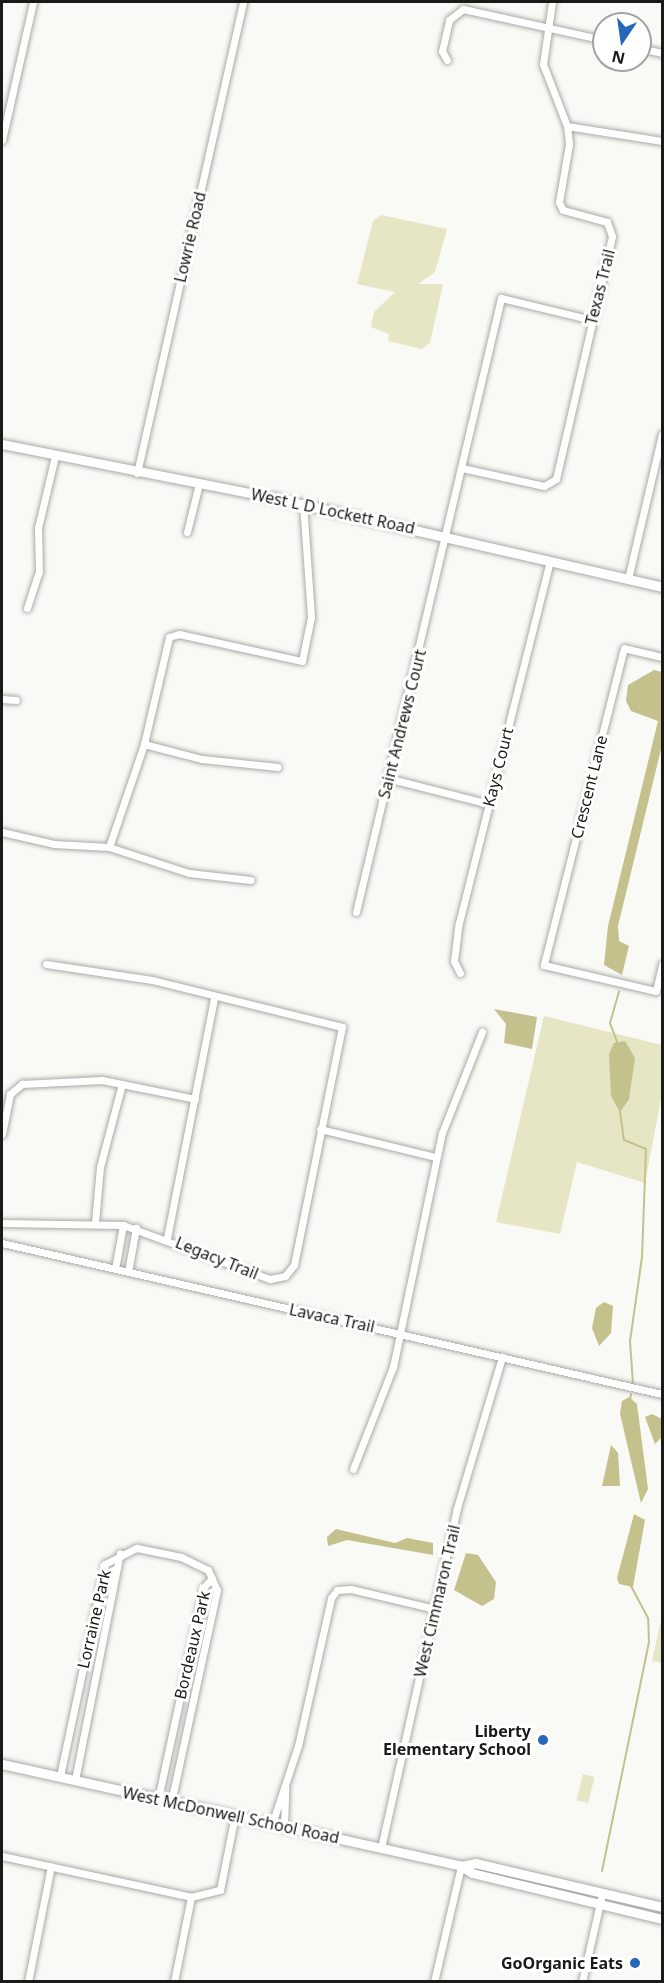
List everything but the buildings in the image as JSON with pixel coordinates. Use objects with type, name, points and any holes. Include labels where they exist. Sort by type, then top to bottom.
[{"type":"main road","name":"West L D Lockett Road","points":[[2,444],[137,473],[303,504],[663,587]]},
{"type":"main road","name":"West McDonwell School Road","points":[[2,1764],[461,1866],[475,1863],[663,1919]]},
{"type":"main road","name":"West McDonwell School Road","points":[[601,1899],[663,1907]]},
{"type":"street","points":[[2,140],[33,2]]},
{"type":"street","name":"Lowrie Road","points":[[137,473],[243,2]]},
{"type":"street","name":"Texas Trail","points":[[462,468],[544,486],[555,479],[612,236],[607,222],[564,210],[559,202],[568,163],[567,126],[543,64],[546,28],[552,2]]},
{"type":"street","points":[[447,60],[442,51],[449,20],[463,9],[592,38]]},
{"type":"street","points":[[567,126],[663,141]]},
{"type":"street","name":"Saint Andrews Court","points":[[357,912],[391,779],[501,298],[592,320]]},
{"type":"street","points":[[628,579],[663,434]]},
{"type":"street","points":[[27,608],[39,572],[38,528],[55,456]]},
{"type":"street","points":[[187,532],[199,484]]},
{"type":"street","points":[[109,847],[144,744],[169,637],[179,634],[224,648],[302,661],[311,617],[303,504]]},
{"type":"street","name":"Kays Court","points":[[460,973],[454,961],[459,923],[550,561]]},
{"type":"street","name":"Crescent Lane","points":[[663,657],[624,648],[544,965],[656,991],[663,964]]},
{"type":"street","points":[[2,699],[16,700]]},
{"type":"street","points":[[144,744],[202,759],[278,767]]},
{"type":"street","points":[[391,779],[489,804]]},
{"type":"street","points":[[2,832],[54,844],[109,847],[189,873],[250,880]]},
{"type":"street","points":[[46,964],[152,980],[214,998],[167,1238]]},
{"type":"street","name":"Legacy Trail","points":[[2,1223],[95,1222],[123,1225],[167,1238],[270,1280],[285,1276],[294,1265],[342,1027],[214,998]]},
{"type":"street","points":[[353,1469],[401,1333],[436,1156],[482,1032]]},
{"type":"street","points":[[2,1134],[10,1094],[22,1084],[102,1080],[195,1099]]},
{"type":"street","points":[[95,1222],[100,1167],[122,1084]]},
{"type":"street","points":[[320,1129],[436,1156]]},
{"type":"street","points":[[115,1269],[123,1225]]},
{"type":"street","points":[[128,1272],[136,1228]]},
{"type":"street","name":"Lavaca Trail","points":[[2,1243],[663,1394]]},
{"type":"street","name":"West Cimmaron Trail","points":[[381,1848],[457,1508],[502,1357]]},
{"type":"street","points":[[120,1553],[137,1548],[181,1557],[198,1562],[212,1578]]},
{"type":"street","name":"Lorraine Park","points":[[60,1776],[105,1564],[120,1553]]},
{"type":"street","name":"Lorraine Park","points":[[75,1780],[120,1553]]},
{"type":"street","name":"Bordeaux Park","points":[[158,1799],[204,1587],[212,1578],[217,1590],[171,1802]]},
{"type":"street","points":[[272,1824],[285,1788],[337,1590],[435,1610]]},
{"type":"street","points":[[66,1746],[81,1750]]},
{"type":"street","points":[[165,1766],[178,1769]]},
{"type":"street","points":[[284,1826],[285,1788]]},
{"type":"street","points":[[2,1856],[191,1897],[220,1890],[236,1815]]},
{"type":"street","points":[[28,1982],[51,1866]]},
{"type":"street","points":[[434,1982],[461,1866]]},
{"type":"street","points":[[174,1982],[191,1897]]},
{"type":"street","points":[[582,1982],[601,1899]]},
{"type":"green space","points":[[381,215],[447,229],[435,272],[418,284],[443,284],[430,343],[422,349],[388,341],[389,334],[371,327],[374,312],[395,292],[357,284],[373,221]]},
{"type":"green space","points":[[544,1016],[662,1045],[662,1094],[645,1183],[577,1162],[560,1234],[496,1222]]},
{"type":"green space","points":[[662,1616],[662,1663],[652,1661]]},
{"type":"green space","points":[[583,1774],[595,1777],[588,1803],[576,1800]]},
{"type":"shaded area","points":[[654,670],[662,672],[662,745],[618,926],[619,941],[629,946],[622,975],[604,965],[608,926],[658,721],[631,711],[626,701],[628,685]]},
{"type":"shaded area","points":[[494,1009],[537,1017],[532,1049],[504,1043],[506,1024]]},
{"type":"shaded area","points":[[625,1041],[635,1058],[629,1099],[620,1112],[611,1096],[609,1054],[614,1043]]},
{"type":"shaded area","points":[[604,1302],[613,1306],[611,1333],[599,1346],[592,1328],[596,1308]]},
{"type":"shaded area","points":[[629,1397],[637,1404],[648,1489],[641,1503],[620,1414],[622,1401]]},
{"type":"shaded area","points":[[652,1414],[662,1419],[662,1437],[655,1444],[645,1417]]},
{"type":"shaded area","points":[[611,1445],[618,1453],[620,1486],[602,1486]]},
{"type":"shaded area","points":[[634,1514],[645,1520],[633,1587],[619,1584],[617,1578]]},
{"type":"shaded area","points":[[336,1529],[395,1543],[407,1538],[433,1543],[433,1555],[347,1540],[328,1546],[327,1537]]},
{"type":"shaded area","points":[[466,1553],[478,1555],[496,1582],[494,1599],[482,1606],[454,1590]]},
{"type":"waterway","points":[[618,1044],[610,1023],[619,991]]},
{"type":"waterway","points":[[620,1112],[624,1140],[646,1149],[642,1257],[630,1341],[633,1384]]},
{"type":"waterway","points":[[630,1401],[631,1394]]},
{"type":"waterway","points":[[602,1871],[649,1642],[648,1618],[631,1586]]},
{"type":"place","name":"Liberty Elementary School","points":[[543,1740]]},
{"type":"place","name":"GoOrganic Eats","points":[[635,1963]]}]
